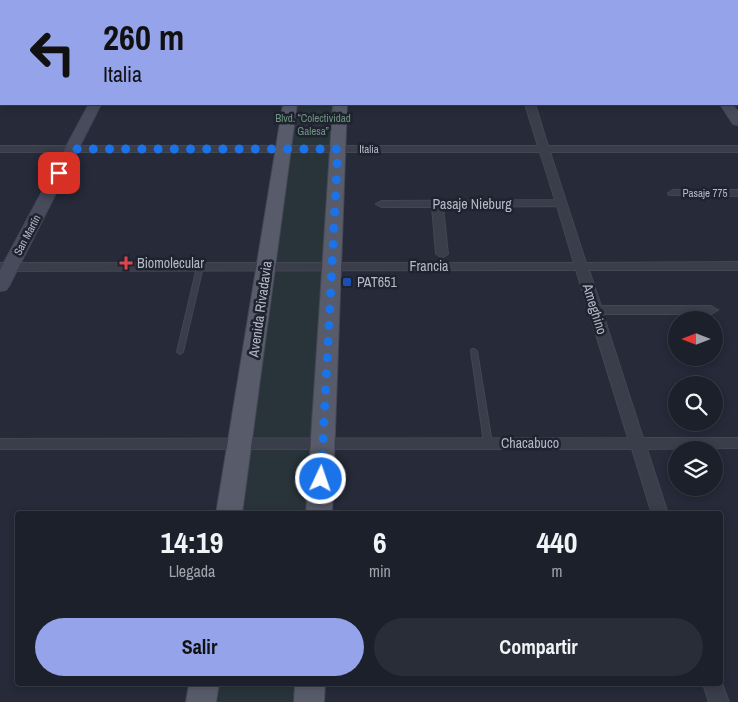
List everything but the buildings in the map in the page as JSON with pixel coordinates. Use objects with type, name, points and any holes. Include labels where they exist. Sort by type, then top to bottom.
[{"type":"main road","name":"Avenida Rivadavia","points":[[229,511],[290,105]]},
{"type":"main road","points":[[319,511],[340,105]]},
{"type":"main road","points":[[201,702],[204,686]]},
{"type":"main road","points":[[309,702],[310,686]]},
{"type":"street","name":"San Martín","points":[[0,286],[5,267],[72,149],[94,105]]},
{"type":"street","name":"Ameghino","points":[[530,105],[659,511]]},
{"type":"street","points":[[727,105],[738,121]]},
{"type":"street","name":"Italia","points":[[0,149],[738,149]]},
{"type":"street","name":"Pasaje 775","points":[[673,193],[738,193]]},
{"type":"street","name":"Pasaje Nieburg","points":[[382,204],[561,203]]},
{"type":"street","points":[[436,204],[442,254]]},
{"type":"street","name":"Francia","points":[[5,267],[738,266]]},
{"type":"street","points":[[595,310],[711,310]]},
{"type":"street","name":"Chacabuco","points":[[0,444],[738,443]]},
{"type":"street","points":[[714,686],[719,702]]},
{"type":"lane","points":[[180,352],[200,266]]},
{"type":"lane","points":[[474,351],[488,443]]},
{"type":"green space","name":"Blvd. “Colectividad Galesa”","points":[[290,105],[340,105],[319,511],[229,511]]},
{"type":"green space","points":[[204,686],[310,686],[309,702],[201,702]]},
{"type":"place","name":"Biomolecular","points":[[126,263]]},
{"type":"place","name":"PAT651","points":[[347,282]]},
{"type":"route","points":[[59,173],[72,149],[338,149],[321,479]]}]
